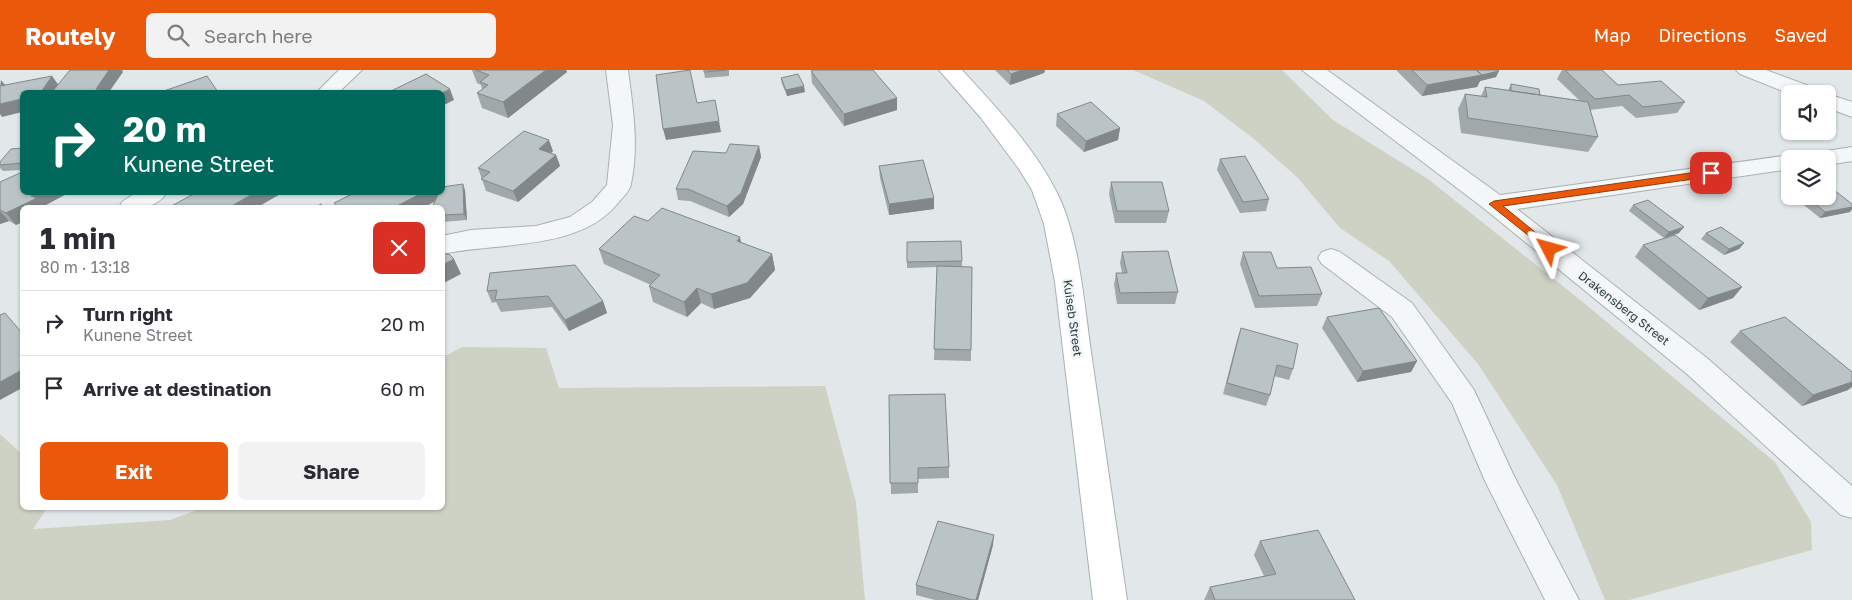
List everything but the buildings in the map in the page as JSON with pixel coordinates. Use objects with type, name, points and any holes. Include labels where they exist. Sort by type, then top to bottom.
[{"type":"street","points":[[329,90],[352,70]]},
{"type":"street","points":[[445,244],[471,239],[536,234],[578,222],[601,208],[619,186],[624,124],[617,70]]},
{"type":"street","name":"Kuiseb Street","points":[[950,70],[989,113],[1028,165],[1044,190],[1056,224],[1068,282],[1110,600]]},
{"type":"street","name":"Drakensberg Street","points":[[1313,70],[1494,204],[1697,366],[1852,505]]},
{"type":"street","points":[[1747,70],[1786,85]]},
{"type":"street","points":[[1836,104],[1852,110]]},
{"type":"street","points":[[1836,156],[1852,154]]},
{"type":"street","points":[[1494,204],[1781,163]]},
{"type":"street","points":[[136,205],[150,195]]},
{"type":"street","points":[[1331,258],[1402,310],[1464,398],[1502,480],[1562,600]]},
{"type":"shaded area","points":[[1133,70],[1282,70],[1333,120],[1428,179],[1584,303],[1775,462],[1811,522],[1812,550],[1629,600],[1605,600],[1557,485],[1478,364],[1389,261],[1340,228],[1297,177],[1254,139],[1204,101]]},
{"type":"shaded area","points":[[462,347],[546,348],[559,388],[825,386],[856,502],[865,600],[0,600],[0,434],[20,452],[20,510],[46,510],[33,529],[170,520],[197,510],[445,510],[445,356]]},
{"type":"route","points":[[1549,249],[1494,204],[1711,173]]}]
